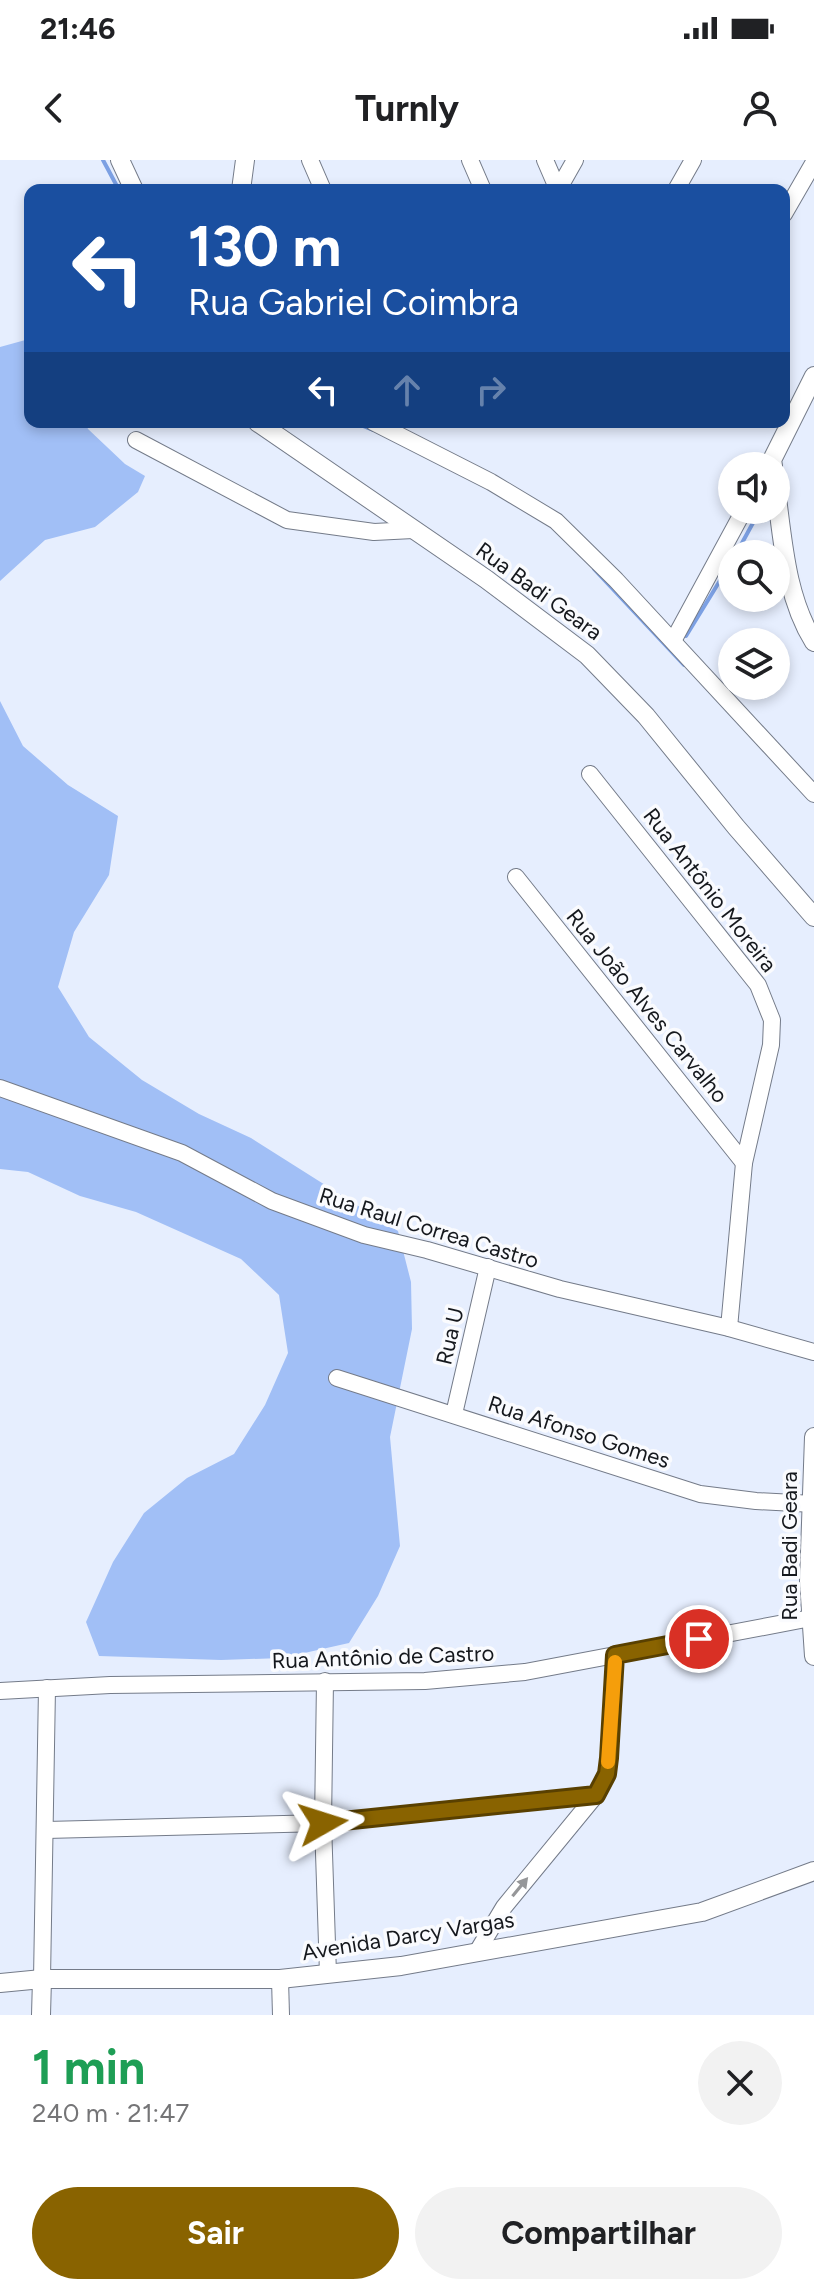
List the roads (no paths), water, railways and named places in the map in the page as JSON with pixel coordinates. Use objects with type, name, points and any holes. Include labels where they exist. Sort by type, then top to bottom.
[{"type":"street","points":[[120,160],[131,184]]},
{"type":"street","points":[[242,184],[245,160]]},
{"type":"street","points":[[310,160],[320,184]]},
{"type":"street","points":[[470,160],[480,184]]},
{"type":"street","points":[[545,160],[555,184]]},
{"type":"street","points":[[561,184],[575,160]]},
{"type":"street","points":[[679,184],[693,160]]},
{"type":"street","points":[[790,204],[814,162]]},
{"type":"street","points":[[790,425],[814,376]]},
{"type":"street","name":"Rua Badi Geara","points":[[266,428],[486,579],[587,655],[646,716],[814,917]]},
{"type":"street","points":[[385,428],[491,482],[556,521],[673,641],[814,794]]},
{"type":"street","points":[[777,452],[789,428]]},
{"type":"street","points":[[136,440],[287,520],[374,532],[413,530]]},
{"type":"street","points":[[673,641],[736,524]]},
{"type":"street","points":[[781,524],[787,571],[801,621],[814,642]]},
{"type":"street","name":"Rua Antônio Moreira","points":[[590,774],[758,985],[768,1003],[772,1020],[771,1045],[744,1163],[729,1328]]},
{"type":"street","name":"Rua João Alves Carvalho","points":[[516,877],[744,1163]]},
{"type":"street","name":"Rua Raul Correa Castro","points":[[0,1088],[182,1153],[272,1201],[329,1224],[560,1289],[729,1328],[814,1352]]},
{"type":"street","name":"Rua U","points":[[454,1414],[488,1267]]},
{"type":"street","name":"Rua Afonso Gomes","points":[[337,1378],[700,1494],[756,1501],[813,1503]]},
{"type":"street","name":"Rua Badi Geara","points":[[814,1437],[811,1618],[814,1656]]},
{"type":"street","name":"Rua Antônio de Castro","points":[[0,1691],[439,1680],[525,1672],[811,1618]]},
{"type":"street","points":[[477,1952],[504,1907],[596,1795],[607,1774],[615,1655]]},
{"type":"street","points":[[325,1681],[323,1823],[328,1974]]},
{"type":"street","points":[[41,2015],[47,1688]]},
{"type":"street","points":[[46,1830],[323,1823],[596,1795]]},
{"type":"street","name":"Avenida Darcy Vargas","points":[[0,1983],[42,1979],[280,1979],[328,1974],[477,1952],[702,1912],[814,1871]]},
{"type":"street","points":[[280,1979],[281,2015]]},
{"type":"waterway","points":[[103,160],[116,184]]},
{"type":"waterway","points":[[368,428],[373,430]]},
{"type":"waterway","points":[[744,540],[752,524]]},
{"type":"waterway","points":[[594,569],[684,665]]},
{"type":"waterway","points":[[686,636],[718,584]]}]
